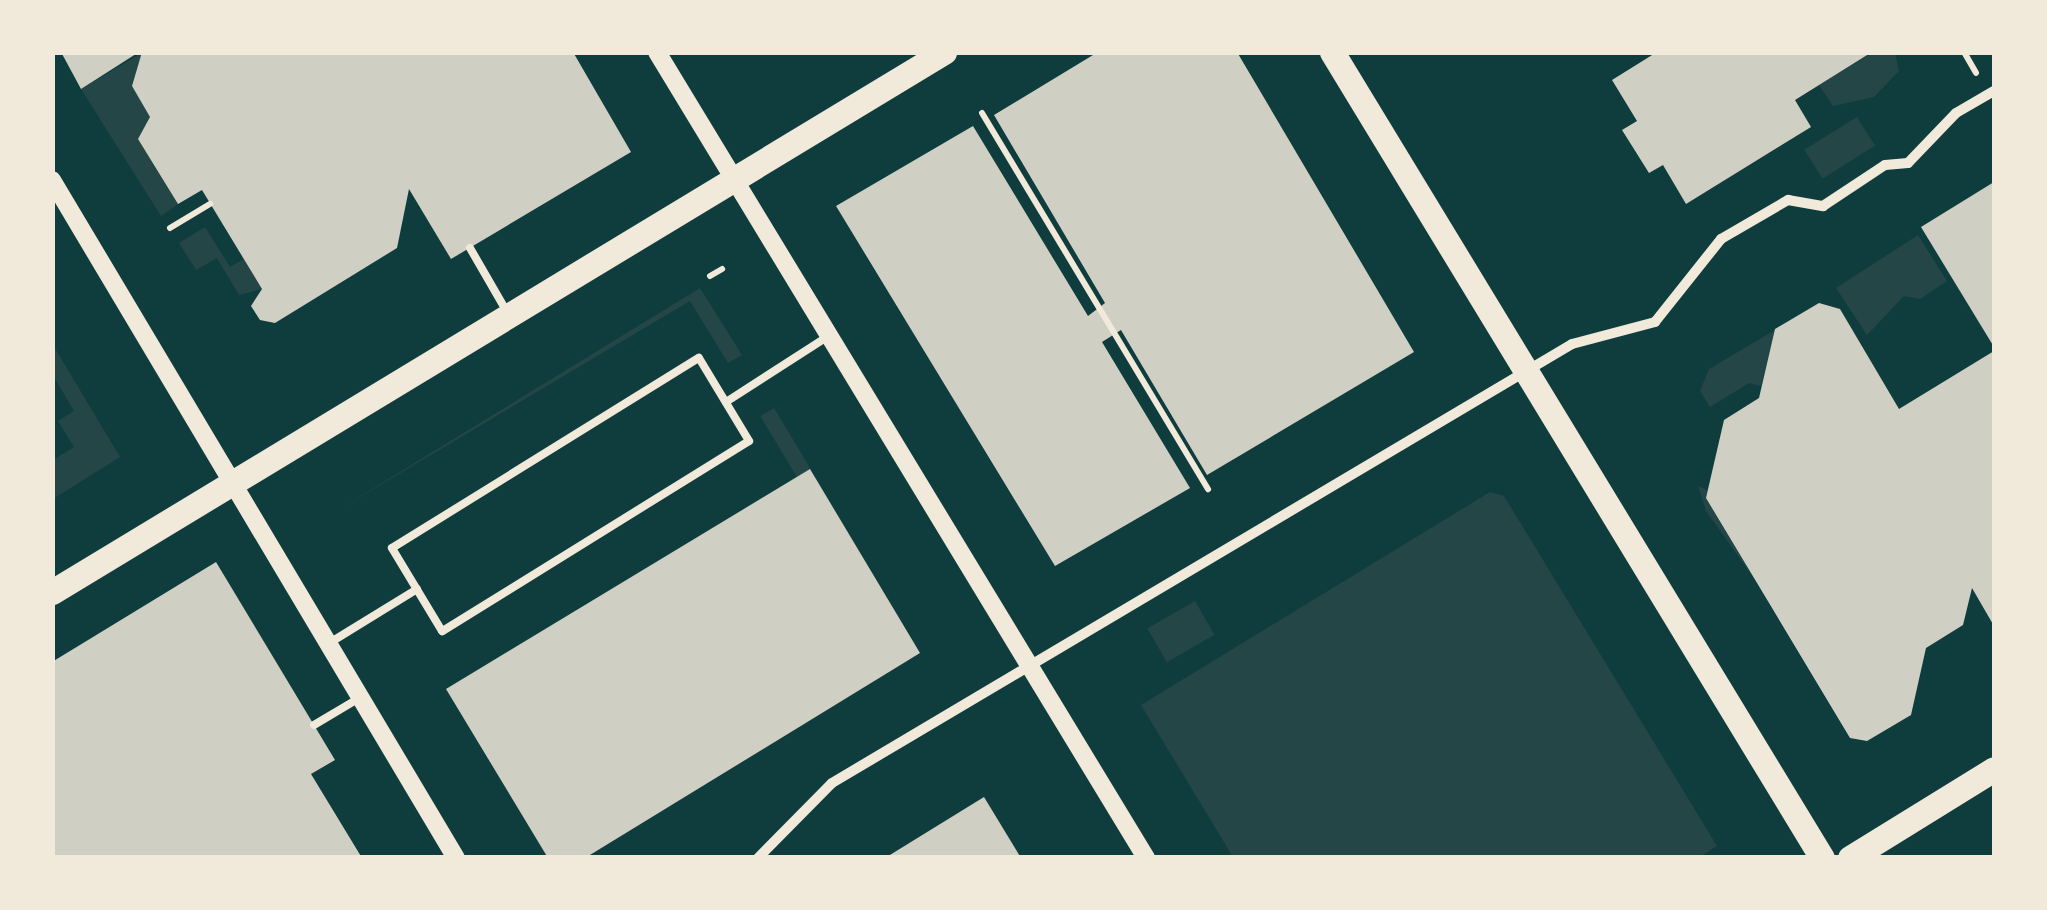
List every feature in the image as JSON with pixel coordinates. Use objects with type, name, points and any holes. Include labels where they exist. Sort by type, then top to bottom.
[{"type":"main road","points":[[52,592],[236,478],[737,182],[944,52]]},
{"type":"main road","points":[[1332,52],[1524,374],[1822,858]]},
{"type":"main road","points":[[1850,858],[1994,769]]},
{"type":"street","points":[[657,52],[1146,858]]},
{"type":"street","points":[[758,858],[832,784],[1028,663],[1572,344],[1656,322],[1721,239],[1788,200],[1823,206],[1885,165],[1908,163],[1956,114],[1994,91]]},
{"type":"street","points":[[52,180],[236,478],[456,858]]},
{"type":"lane","points":[[470,248],[509,316]]},
{"type":"lane","points":[[726,402],[830,335]]},
{"type":"lane","points":[[699,358],[750,442],[442,631],[417,589],[392,548],[699,358]]},
{"type":"lane","points":[[331,642],[417,589]]},
{"type":"lane","points":[[314,726],[362,696]]},
{"type":"path","points":[[982,113],[1208,489]]},
{"type":"path","points":[[170,228],[210,204]]},
{"type":"path","points":[[710,276],[722,269]]},
{"type":"shaded area","points":[[142,53],[132,86],[150,117],[138,139],[178,204],[161,216],[81,89]]},
{"type":"shaded area","points":[[1872,53],[1895,53],[1899,71],[1874,97],[1833,106],[1819,85]]},
{"type":"shaded area","points":[[1857,117],[1875,146],[1822,179],[1804,150]]},
{"type":"shaded area","points":[[205,227],[230,267],[244,259],[262,289],[239,295],[217,258],[196,270],[179,243]]},
{"type":"shaded area","points":[[1918,235],[1947,281],[1920,299],[1904,296],[1867,335],[1836,288]]},
{"type":"shaded area","points":[[700,288],[742,355],[728,363],[690,301],[338,510]]},
{"type":"shaded area","points":[[1775,330],[1761,386],[1749,383],[1710,407],[1700,391],[1709,369]]},
{"type":"shaded area","points":[[53,345],[120,457],[53,499],[53,460],[74,447],[58,421],[74,411],[53,375]]},
{"type":"shaded area","points":[[774,408],[811,469],[797,477],[760,416]]},
{"type":"shaded area","points":[[1698,486],[1707,490],[1753,577],[1706,511]]},
{"type":"shaded area","points":[[1490,492],[1504,496],[1717,846],[1698,858],[1233,857],[1141,705]]},
{"type":"shaded area","points":[[1195,601],[1214,635],[1167,662],[1147,628]]},
{"type":"building","points":[[61,52],[139,52],[81,89]]},
{"type":"building","points":[[142,52],[573,52],[631,152],[451,259],[409,189],[397,248],[275,323],[260,320],[251,306],[262,289],[202,190],[178,204],[138,139],[150,117],[132,86]]},
{"type":"building","points":[[1098,52],[1237,52],[1414,352],[1207,475],[1121,330],[1102,342],[1190,488],[1055,566],[836,206],[973,126],[1088,316],[1105,303],[994,115]]},
{"type":"building","points":[[1657,52],[1872,52],[1795,100],[1811,127],[1686,204],[1663,165],[1649,173],[1622,130],[1637,121],[1612,80]]},
{"type":"building","points":[[1994,182],[1994,347],[1921,227]]},
{"type":"building","points":[[1819,303],[1840,309],[1899,409],[1994,351],[1994,626],[1972,588],[1963,625],[1926,648],[1911,715],[1867,741],[1850,738],[1706,498],[1724,420],[1759,398],[1775,329]]},
{"type":"building","points":[[810,469],[920,653],[585,858],[548,858],[446,689]]},
{"type":"building","points":[[216,562],[335,760],[311,774],[362,858],[52,858],[52,662]]},
{"type":"building","points":[[984,797],[1021,858],[885,858]]}]
